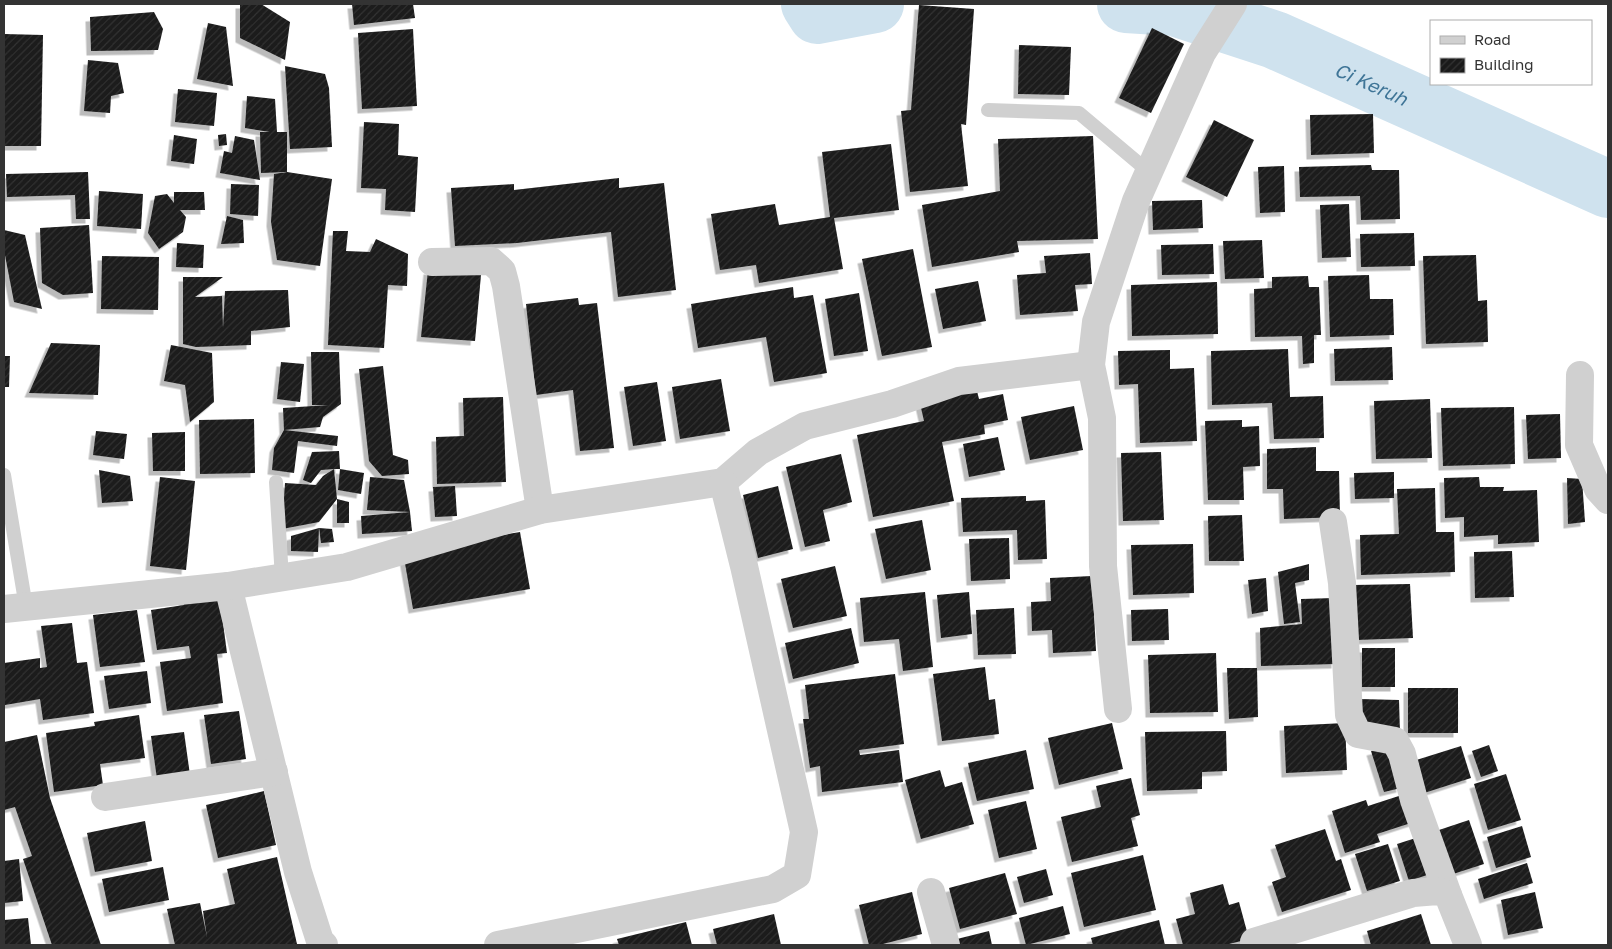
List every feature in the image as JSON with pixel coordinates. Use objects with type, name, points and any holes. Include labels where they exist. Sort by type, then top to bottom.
[{"type":"street","points":[[1118,709],[1103,566],[1102,418],[1091,365],[1096,322],[1136,200],[1202,53],[1232,4]]},
{"type":"street","points":[[432,262],[491,261],[502,271],[540,510]]},
{"type":"street","points":[[15,608],[228,586],[347,567],[540,510],[723,482],[758,452],[805,426],[892,404],[959,381],[1091,365]]},
{"type":"street","points":[[1580,376],[1579,444],[1598,489],[1608,500]]},
{"type":"street","points":[[498,945],[774,889],[797,874],[804,832],[744,566],[723,482]]},
{"type":"street","points":[[1333,522],[1342,583],[1349,715],[1358,734],[1395,741],[1402,754],[1414,800],[1468,945]]},
{"type":"street","points":[[228,586],[298,872],[320,941],[324,945]]},
{"type":"street","points":[[105,797],[274,772]]},
{"type":"street","points":[[1254,942],[1413,893],[1438,891],[1448,895]]},
{"type":"street","points":[[931,892],[946,945]]},
{"type":"lane","points":[[988,110],[1079,113],[1148,172]]},
{"type":"lane","points":[[4,475],[15,608]]},
{"type":"lane","points":[[276,482],[282,578]]},
{"type":"building","points":[[240,4],[261,4],[290,22],[285,60],[240,38]]},
{"type":"building","points":[[352,4],[413,4],[415,18],[354,25]]},
{"type":"building","points":[[919,5],[974,9],[966,125],[961,124],[968,186],[910,192],[901,111],[911,110]]},
{"type":"building","points":[[154,12],[163,29],[158,50],[91,51],[90,17]]},
{"type":"building","points":[[208,23],[226,27],[233,86],[197,79]]},
{"type":"building","points":[[1152,28],[1184,44],[1151,113],[1119,98]]},
{"type":"building","points":[[413,29],[417,106],[362,109],[358,33]]},
{"type":"building","points":[[4,34],[43,35],[41,146],[4,146]]},
{"type":"building","points":[[1019,45],[1071,47],[1069,95],[1018,94]]},
{"type":"building","points":[[88,60],[118,63],[124,93],[111,96],[110,113],[84,111]]},
{"type":"building","points":[[285,66],[325,74],[329,88],[332,147],[290,149]]},
{"type":"building","points":[[178,89],[217,93],[214,126],[175,122]]},
{"type":"building","points":[[247,96],[275,99],[277,132],[287,132],[287,172],[261,173],[260,132],[270,132],[245,128]]},
{"type":"building","points":[[1373,114],[1374,153],[1311,155],[1310,115]]},
{"type":"building","points":[[1214,120],[1254,140],[1227,197],[1186,177]]},
{"type":"building","points":[[364,122],[399,124],[398,155],[418,157],[415,212],[385,210],[386,189],[361,188]]},
{"type":"building","points":[[226,134],[227,145],[219,146],[218,135]]},
{"type":"building","points":[[174,135],[197,139],[194,164],[171,161]]},
{"type":"building","points":[[235,136],[254,140],[260,180],[220,173],[224,151],[232,153]]},
{"type":"building","points":[[1093,136],[1098,239],[1017,241],[1019,252],[932,267],[922,205],[1000,191],[998,139]]},
{"type":"building","points":[[891,144],[899,210],[834,218],[843,269],[759,283],[756,265],[720,270],[711,214],[775,204],[779,225],[830,217],[822,152]]},
{"type":"building","points":[[1371,165],[1372,170],[1399,170],[1400,219],[1361,220],[1360,196],[1300,197],[1299,167]]},
{"type":"building","points":[[1284,166],[1285,212],[1260,213],[1258,167]]},
{"type":"building","points":[[88,172],[90,219],[76,219],[75,195],[7,197],[6,174]]},
{"type":"building","points":[[287,172],[332,179],[320,266],[277,260],[271,222],[274,174]]},
{"type":"building","points":[[619,178],[619,188],[664,183],[676,290],[618,297],[611,232],[517,243],[455,246],[451,188],[514,184],[514,190]]},
{"type":"building","points":[[231,184],[259,185],[258,216],[230,214]]},
{"type":"building","points":[[99,191],[143,194],[141,229],[97,226]]},
{"type":"building","points":[[174,192],[204,192],[205,210],[180,210],[186,217],[183,232],[159,249],[148,233],[155,196],[167,194],[174,203]]},
{"type":"building","points":[[1202,200],[1203,228],[1153,230],[1152,201]]},
{"type":"building","points":[[1349,204],[1351,257],[1322,258],[1320,205]]},
{"type":"building","points":[[227,216],[243,220],[244,243],[221,244]]},
{"type":"building","points":[[89,225],[93,293],[63,295],[42,283],[40,228]]},
{"type":"building","points":[[4,230],[25,235],[42,309],[14,302],[4,250]]},
{"type":"building","points":[[333,231],[348,231],[346,251],[370,252],[376,239],[408,254],[407,286],[388,285],[384,348],[328,345]]},
{"type":"building","points":[[1414,233],[1415,266],[1361,267],[1360,234]]},
{"type":"building","points":[[1262,240],[1264,278],[1225,279],[1223,241]]},
{"type":"building","points":[[177,243],[204,245],[203,268],[176,267]]},
{"type":"building","points":[[1213,244],[1214,274],[1162,275],[1161,245]]},
{"type":"building","points":[[913,249],[932,347],[882,356],[862,259]]},
{"type":"building","points":[[1090,253],[1092,284],[1075,285],[1078,311],[1020,315],[1017,275],[1046,273],[1044,256]]},
{"type":"building","points":[[1476,255],[1478,301],[1487,300],[1488,342],[1426,344],[1423,256]]},
{"type":"building","points":[[102,256],[159,257],[158,310],[101,309]]},
{"type":"building","points":[[428,270],[481,275],[475,341],[421,337]]},
{"type":"building","points":[[1369,275],[1370,299],[1393,299],[1394,335],[1330,337],[1328,276]]},
{"type":"building","points":[[1308,276],[1309,287],[1319,287],[1321,335],[1314,335],[1314,363],[1303,364],[1302,336],[1255,337],[1254,289],[1272,288],[1272,277]]},
{"type":"building","points":[[183,277],[223,277],[195,297],[222,296],[223,328],[225,291],[288,290],[290,327],[251,331],[251,345],[196,347],[183,344]]},
{"type":"building","points":[[978,281],[986,321],[943,329],[935,289]]},
{"type":"building","points":[[1217,282],[1218,334],[1132,336],[1131,285]]},
{"type":"building","points":[[793,287],[794,298],[813,295],[827,373],[774,382],[766,337],[698,348],[691,304]]},
{"type":"building","points":[[859,293],[868,351],[834,356],[825,299]]},
{"type":"building","points":[[578,298],[579,305],[597,303],[614,448],[580,451],[573,390],[536,395],[526,304]]},
{"type":"building","points":[[51,343],[100,345],[98,395],[29,393]]},
{"type":"building","points":[[171,345],[212,353],[214,402],[190,422],[185,385],[164,381]]},
{"type":"building","points":[[1392,347],[1393,380],[1335,381],[1334,349]]},
{"type":"building","points":[[1288,349],[1290,397],[1323,396],[1324,438],[1274,439],[1272,403],[1212,405],[1211,351]]},
{"type":"building","points":[[1170,350],[1170,369],[1194,368],[1197,441],[1140,443],[1138,384],[1119,385],[1118,351]]},
{"type":"building","points":[[311,352],[339,352],[341,404],[323,417],[320,427],[284,430],[283,408],[329,405],[312,405]]},
{"type":"building","points":[[4,356],[10,356],[9,387],[4,387]]},
{"type":"building","points":[[281,362],[304,364],[300,402],[277,399]]},
{"type":"building","points":[[383,366],[393,455],[408,460],[409,474],[382,476],[369,461],[359,369]]},
{"type":"building","points":[[721,379],[730,431],[680,439],[672,387]]},
{"type":"building","points":[[657,382],[666,441],[633,446],[624,387]]},
{"type":"building","points":[[976,387],[979,399],[1003,394],[1008,420],[984,425],[985,434],[942,442],[954,501],[873,517],[857,435],[924,421],[919,399]]},
{"type":"building","points":[[503,397],[506,482],[437,484],[436,437],[464,436],[463,398]]},
{"type":"building","points":[[1430,399],[1432,458],[1376,459],[1374,401]]},
{"type":"building","points":[[1074,406],[1083,450],[1030,460],[1021,417]]},
{"type":"building","points":[[1514,407],[1515,464],[1443,466],[1441,408]]},
{"type":"building","points":[[1560,414],[1561,458],[1528,459],[1526,415]]},
{"type":"building","points":[[254,419],[255,473],[200,474],[199,420]]},
{"type":"building","points":[[1242,420],[1242,427],[1259,426],[1260,466],[1243,467],[1244,500],[1208,500],[1205,421]]},
{"type":"building","points":[[284,430],[338,436],[337,446],[298,441],[294,473],[272,470],[274,448]]},
{"type":"building","points":[[96,431],[127,434],[124,459],[93,455]]},
{"type":"building","points":[[185,432],[185,471],[153,471],[152,433]]},
{"type":"building","points":[[998,437],[1005,470],[969,477],[963,444]]},
{"type":"building","points":[[1316,447],[1316,471],[1339,471],[1340,517],[1284,519],[1283,489],[1267,489],[1267,449]]},
{"type":"building","points":[[339,451],[340,469],[321,470],[311,483],[303,480],[312,452]]},
{"type":"building","points":[[1161,452],[1164,520],[1123,521],[1121,453]]},
{"type":"building","points":[[841,454],[852,502],[823,510],[830,541],[805,547],[786,467]]},
{"type":"building","points":[[334,469],[337,499],[319,522],[282,529],[285,483],[316,485],[323,476]]},
{"type":"building","points":[[340,469],[364,473],[361,494],[338,490]]},
{"type":"building","points":[[99,470],[130,476],[133,501],[102,503]]},
{"type":"building","points":[[1394,472],[1394,498],[1355,499],[1354,473]]},
{"type":"building","points":[[160,477],[195,481],[186,570],[150,566]]},
{"type":"building","points":[[370,477],[404,480],[410,512],[367,510]]},
{"type":"building","points":[[1479,477],[1480,487],[1504,487],[1503,491],[1537,490],[1539,542],[1498,544],[1498,535],[1464,537],[1464,517],[1445,518],[1444,478]]},
{"type":"building","points":[[1567,478],[1582,479],[1585,522],[1568,524]]},
{"type":"building","points":[[455,486],[457,516],[435,517],[433,487]]},
{"type":"building","points":[[778,486],[793,549],[758,558],[743,495]]},
{"type":"building","points":[[1435,488],[1436,532],[1454,532],[1455,572],[1361,575],[1360,535],[1399,534],[1397,489]]},
{"type":"building","points":[[1026,496],[1026,501],[1045,500],[1047,559],[1018,560],[1017,530],[963,532],[961,498]]},
{"type":"building","points":[[337,499],[349,502],[349,523],[337,523]]},
{"type":"building","points":[[410,512],[412,531],[362,534],[361,516]]},
{"type":"building","points":[[1242,515],[1244,561],[1209,561],[1208,516]]},
{"type":"building","points":[[922,520],[931,570],[886,579],[875,529]]},
{"type":"building","points":[[319,528],[332,529],[334,542],[321,543]]},
{"type":"building","points":[[319,528],[318,552],[291,551],[291,536]]},
{"type":"building","points":[[520,532],[530,589],[413,609],[403,552]]},
{"type":"building","points":[[1009,538],[1010,579],[971,581],[969,539]]},
{"type":"building","points":[[1193,544],[1194,593],[1133,595],[1131,545]]},
{"type":"building","points":[[1512,551],[1514,597],[1475,598],[1474,552]]},
{"type":"building","points":[[1309,564],[1309,580],[1295,583],[1300,622],[1284,624],[1278,572]]},
{"type":"building","points":[[835,566],[847,616],[793,628],[781,579]]},
{"type":"building","points":[[1092,576],[1096,651],[1053,653],[1052,630],[1032,631],[1031,602],[1051,601],[1050,578]]},
{"type":"building","points":[[1266,578],[1268,611],[1252,614],[1248,580]]},
{"type":"building","points":[[1410,584],[1413,638],[1356,640],[1354,585]]},
{"type":"building","points":[[925,592],[933,667],[903,671],[899,639],[864,642],[860,598]]},
{"type":"building","points":[[969,592],[972,634],[941,638],[937,595]]},
{"type":"building","points":[[219,593],[227,653],[217,654],[223,703],[167,711],[160,662],[191,658],[189,646],[157,650],[151,610],[184,605],[183,598]]},
{"type":"building","points":[[1334,598],[1336,664],[1261,666],[1260,628],[1302,624],[1301,599]]},
{"type":"building","points":[[1014,608],[1016,654],[978,655],[976,610]]},
{"type":"building","points":[[1168,609],[1169,640],[1132,641],[1131,610]]},
{"type":"building","points":[[137,610],[145,662],[100,667],[93,615]]},
{"type":"building","points":[[72,623],[77,663],[87,662],[94,713],[43,720],[40,699],[5,705],[4,663],[40,658],[40,668],[47,667],[41,626]]},
{"type":"building","points":[[851,628],[859,663],[793,679],[785,643]]},
{"type":"building","points":[[1362,648],[1395,648],[1395,687],[1362,687]]},
{"type":"building","points":[[1216,653],[1218,712],[1150,713],[1148,655]]},
{"type":"building","points":[[985,667],[989,700],[995,699],[999,734],[942,741],[933,674]]},
{"type":"building","points":[[1227,668],[1257,668],[1258,717],[1229,719]]},
{"type":"building","points":[[147,671],[151,703],[109,709],[104,676]]},
{"type":"building","points":[[895,674],[904,744],[859,750],[860,755],[899,750],[903,782],[822,792],[820,766],[810,768],[803,719],[809,719],[805,685]]},
{"type":"building","points":[[1408,688],[1458,688],[1458,733],[1408,733]]},
{"type":"building","points":[[1360,699],[1399,700],[1400,733],[1360,734]]},
{"type":"building","points":[[239,711],[246,759],[211,764],[204,715]]},
{"type":"building","points":[[139,715],[145,758],[100,764],[103,785],[54,792],[46,733],[95,726],[94,722]]},
{"type":"building","points":[[1112,723],[1123,769],[1059,785],[1048,738]]},
{"type":"building","points":[[1345,723],[1347,770],[1286,773],[1284,726]]},
{"type":"building","points":[[1226,731],[1227,771],[1202,772],[1202,789],[1147,791],[1145,732]]},
{"type":"building","points":[[184,732],[190,775],[157,779],[151,736]]},
{"type":"building","points":[[37,735],[50,798],[101,945],[52,945],[23,859],[32,856],[15,807],[4,810],[4,742]]},
{"type":"building","points":[[1489,745],[1498,771],[1481,777],[1472,751]]},
{"type":"building","points":[[1392,746],[1401,788],[1384,792],[1371,751]]},
{"type":"building","points":[[1461,746],[1471,778],[1421,794],[1410,762]]},
{"type":"building","points":[[1026,750],[1034,789],[977,801],[968,763]]},
{"type":"building","points":[[940,770],[945,787],[962,782],[974,824],[921,839],[905,780]]},
{"type":"building","points":[[1506,774],[1521,820],[1488,830],[1474,784]]},
{"type":"building","points":[[1131,778],[1140,815],[1131,818],[1138,846],[1072,862],[1061,817],[1101,807],[1096,786]]},
{"type":"building","points":[[264,791],[276,845],[218,858],[206,805]]},
{"type":"building","points":[[1408,793],[1417,821],[1377,834],[1380,842],[1345,853],[1332,811],[1366,800],[1368,806]]},
{"type":"building","points":[[1026,801],[1037,849],[999,858],[988,810]]},
{"type":"building","points":[[1469,820],[1484,864],[1450,875],[1436,831]]},
{"type":"building","points":[[145,821],[152,861],[95,872],[87,833]]},
{"type":"building","points":[[1522,826],[1531,857],[1496,868],[1487,837]]},
{"type":"building","points":[[1325,829],[1336,861],[1341,859],[1351,890],[1282,912],[1272,882],[1286,877],[1275,845]]},
{"type":"building","points":[[1422,836],[1433,873],[1409,881],[1397,844]]},
{"type":"building","points":[[1388,844],[1400,881],[1367,891],[1355,854]]},
{"type":"building","points":[[1143,855],[1156,910],[1084,927],[1071,873]]},
{"type":"building","points":[[277,857],[297,944],[175,945],[167,909],[200,903],[207,937],[203,911],[235,904],[227,869]]},
{"type":"building","points":[[19,859],[23,901],[4,903],[4,861]]},
{"type":"building","points":[[1527,863],[1533,883],[1484,899],[1478,879]]},
{"type":"building","points":[[163,867],[169,900],[109,912],[102,879]]},
{"type":"building","points":[[1046,869],[1053,895],[1024,903],[1017,877]]},
{"type":"building","points":[[1005,873],[1017,914],[960,929],[949,888]]},
{"type":"building","points":[[1223,884],[1229,905],[1239,902],[1249,939],[1225,945],[1183,945],[1176,919],[1195,914],[1190,893]]},
{"type":"building","points":[[912,892],[922,934],[879,945],[869,945],[859,905]]},
{"type":"building","points":[[1535,892],[1543,928],[1508,935],[1501,900]]},
{"type":"building","points":[[1063,906],[1070,934],[1026,945],[1019,918]]},
{"type":"building","points":[[774,914],[781,945],[717,945],[713,929]]},
{"type":"building","points":[[1421,914],[1431,945],[1371,945],[1367,931]]},
{"type":"building","points":[[28,918],[31,945],[4,945],[4,920]]},
{"type":"building","points":[[1159,920],[1165,945],[1093,945],[1091,938]]},
{"type":"building","points":[[686,922],[692,945],[619,945],[617,939]]},
{"type":"building","points":[[989,931],[992,945],[954,945],[953,940]]},
{"type":"waterway","name":"Ci Keruh","points":[[810,4],[817,15],[875,4]]},
{"type":"waterway","name":"Ci Keruh","points":[[1126,4],[1174,7],[1275,40],[1608,189]]}]
